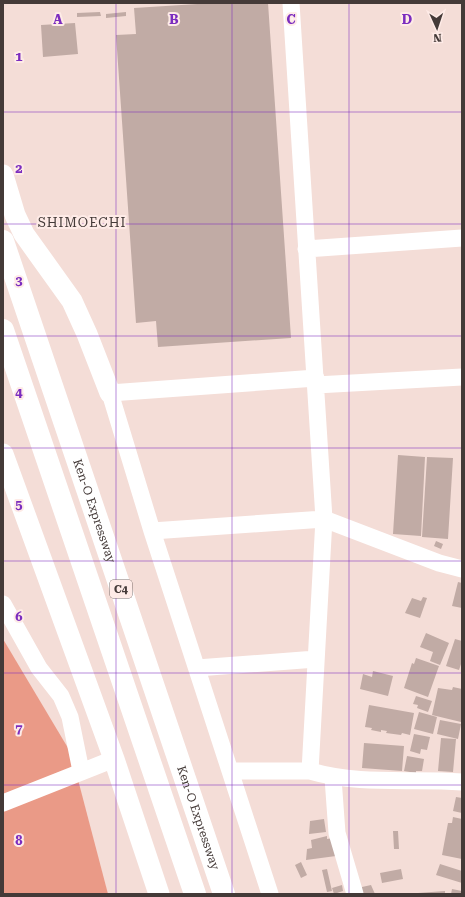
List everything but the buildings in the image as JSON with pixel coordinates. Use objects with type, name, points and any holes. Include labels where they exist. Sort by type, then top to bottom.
[{"type":"highway","name":"Ken-O Expressway","points":[[3,241],[224,894]]},
{"type":"highway","name":"C4","points":[[3,330],[196,894]]},
{"type":"street","points":[[291,3],[324,519],[310,771]]},
{"type":"street","points":[[3,175],[15,215],[24,234],[72,302],[87,334],[110,393],[152,531],[270,894]]},
{"type":"street","points":[[306,249],[462,238]]},
{"type":"street","points":[[110,393],[316,382],[462,377]]},
{"type":"street","points":[[3,454],[114,759],[159,894]]},
{"type":"street","points":[[152,531],[324,519],[439,563],[462,569]]},
{"type":"street","points":[[3,604],[39,668],[61,696],[70,717],[81,771]]},
{"type":"street","points":[[197,668],[316,659]]},
{"type":"street","points":[[3,803],[14,800],[81,771],[114,759]]},
{"type":"street","points":[[230,771],[310,771],[333,778],[376,782],[430,780],[462,782]]},
{"type":"street","points":[[333,778],[337,833],[355,894]]},
{"type":"shaded area","points":[[3,639],[71,753],[108,894],[3,894]]},
{"type":"district","name":"SHIMOECHI","points":[[82,222]]}]
